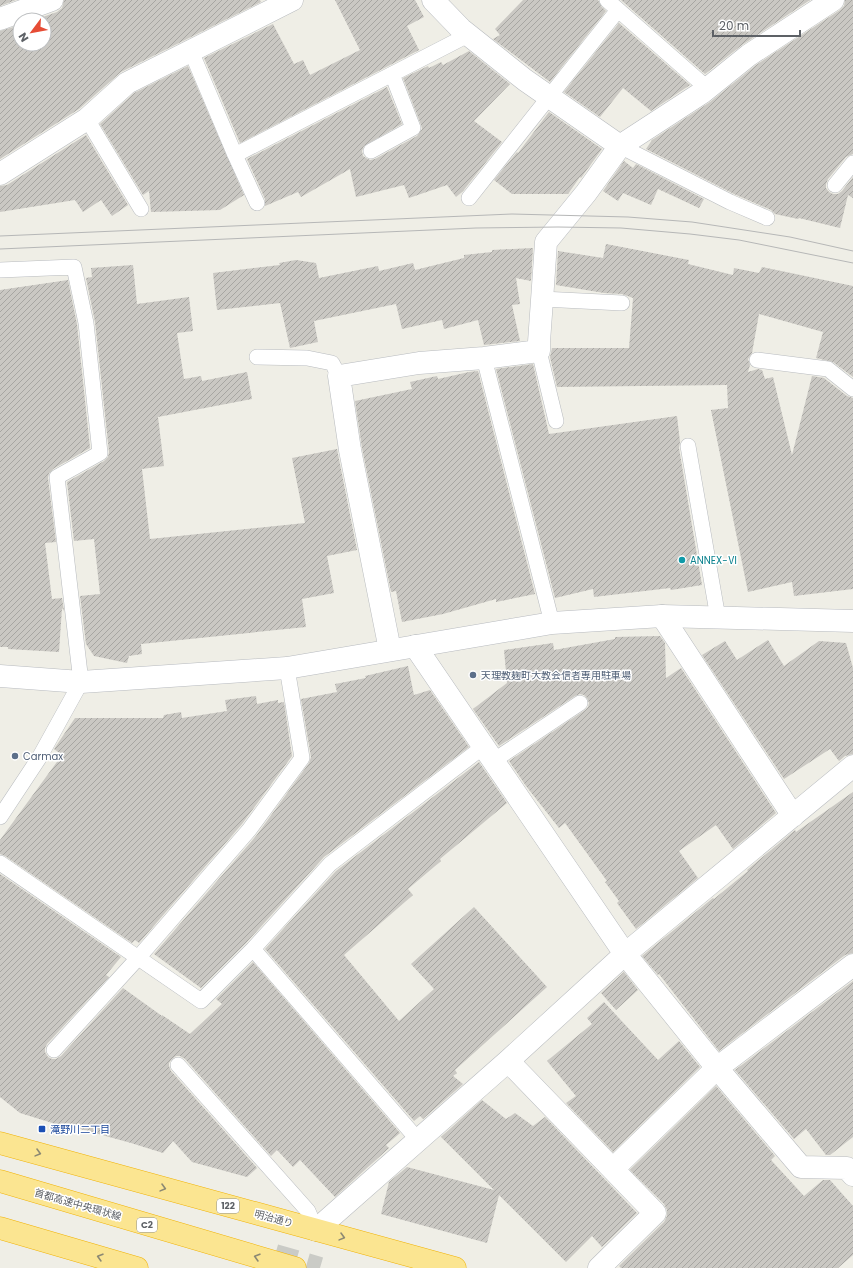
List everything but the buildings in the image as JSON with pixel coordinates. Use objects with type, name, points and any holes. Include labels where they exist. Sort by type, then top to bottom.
[{"type":"highway","name":"明治通り","points":[[0,1143],[456,1268]]},
{"type":"highway","name":"首都高速中央環状線","points":[[0,1181],[295,1268]]},
{"type":"highway","points":[[0,1228],[137,1268]]},
{"type":"street","points":[[0,19],[52,0]]},
{"type":"street","points":[[0,174],[88,119],[127,83],[292,0]]},
{"type":"street","points":[[433,0],[468,35],[525,80],[620,146]]},
{"type":"street","points":[[390,650],[350,450],[339,376],[419,363],[484,358],[539,351],[538,342],[546,242],[586,193],[620,146],[707,88],[749,55],[833,0]]},
{"type":"street","points":[[0,676],[81,682],[287,668],[552,622],[662,616],[853,621]]},
{"type":"street","points":[[662,616],[793,816]]},
{"type":"street","points":[[415,646],[625,954],[717,1068],[801,1168],[847,1168],[853,1175]]},
{"type":"street","points":[[316,1230],[508,1061],[625,954],[853,766]]},
{"type":"street","points":[[612,1169],[717,1068],[853,965]]},
{"type":"street","points":[[508,1061],[655,1213],[599,1268]]},
{"type":"lane","points":[[469,198],[548,96],[613,5],[707,88]]},
{"type":"lane","points":[[235,155],[468,35]]},
{"type":"lane","points":[[191,51],[257,203]]},
{"type":"lane","points":[[371,151],[413,128],[392,74]]},
{"type":"lane","points":[[88,119],[142,209]]},
{"type":"lane","points":[[620,146],[730,202],[767,218]]},
{"type":"lane","points":[[835,185],[853,163]]},
{"type":"lane","points":[[0,270],[74,267],[86,323],[100,453],[57,477],[81,682],[39,758],[0,817]]},
{"type":"lane","points":[[542,299],[622,303]]},
{"type":"lane","points":[[539,351],[556,421]]},
{"type":"lane","points":[[257,357],[307,358],[332,363],[339,376]]},
{"type":"lane","points":[[484,358],[552,622]]},
{"type":"lane","points":[[757,360],[828,369],[853,389]]},
{"type":"lane","points":[[688,446],[718,618]]},
{"type":"lane","points":[[54,1050],[138,958],[250,830],[302,758],[287,668]]},
{"type":"lane","points":[[0,863],[201,1001],[253,949],[330,864],[488,754],[580,703]]},
{"type":"lane","points":[[253,949],[418,1140]]},
{"type":"lane","points":[[178,1065],[308,1211],[316,1230]]},
{"type":"tunnel","points":[[275,1255],[320,1268]]},
{"type":"tram line","points":[[0,236],[512,214],[628,217],[692,222],[790,237],[853,251]]},
{"type":"tram line","points":[[0,249],[476,228],[621,228],[739,240],[853,263]]},
{"type":"place","name":"ANNEX-Ⅵ","points":[[682,560]]},
{"type":"place","name":"天理教麹町大教会信者専用駐車場","points":[[473,675]]},
{"type":"place","name":"Carmax","points":[[15,756]]},
{"type":"place","name":"滝野川二丁目","points":[[42,1129]]}]
